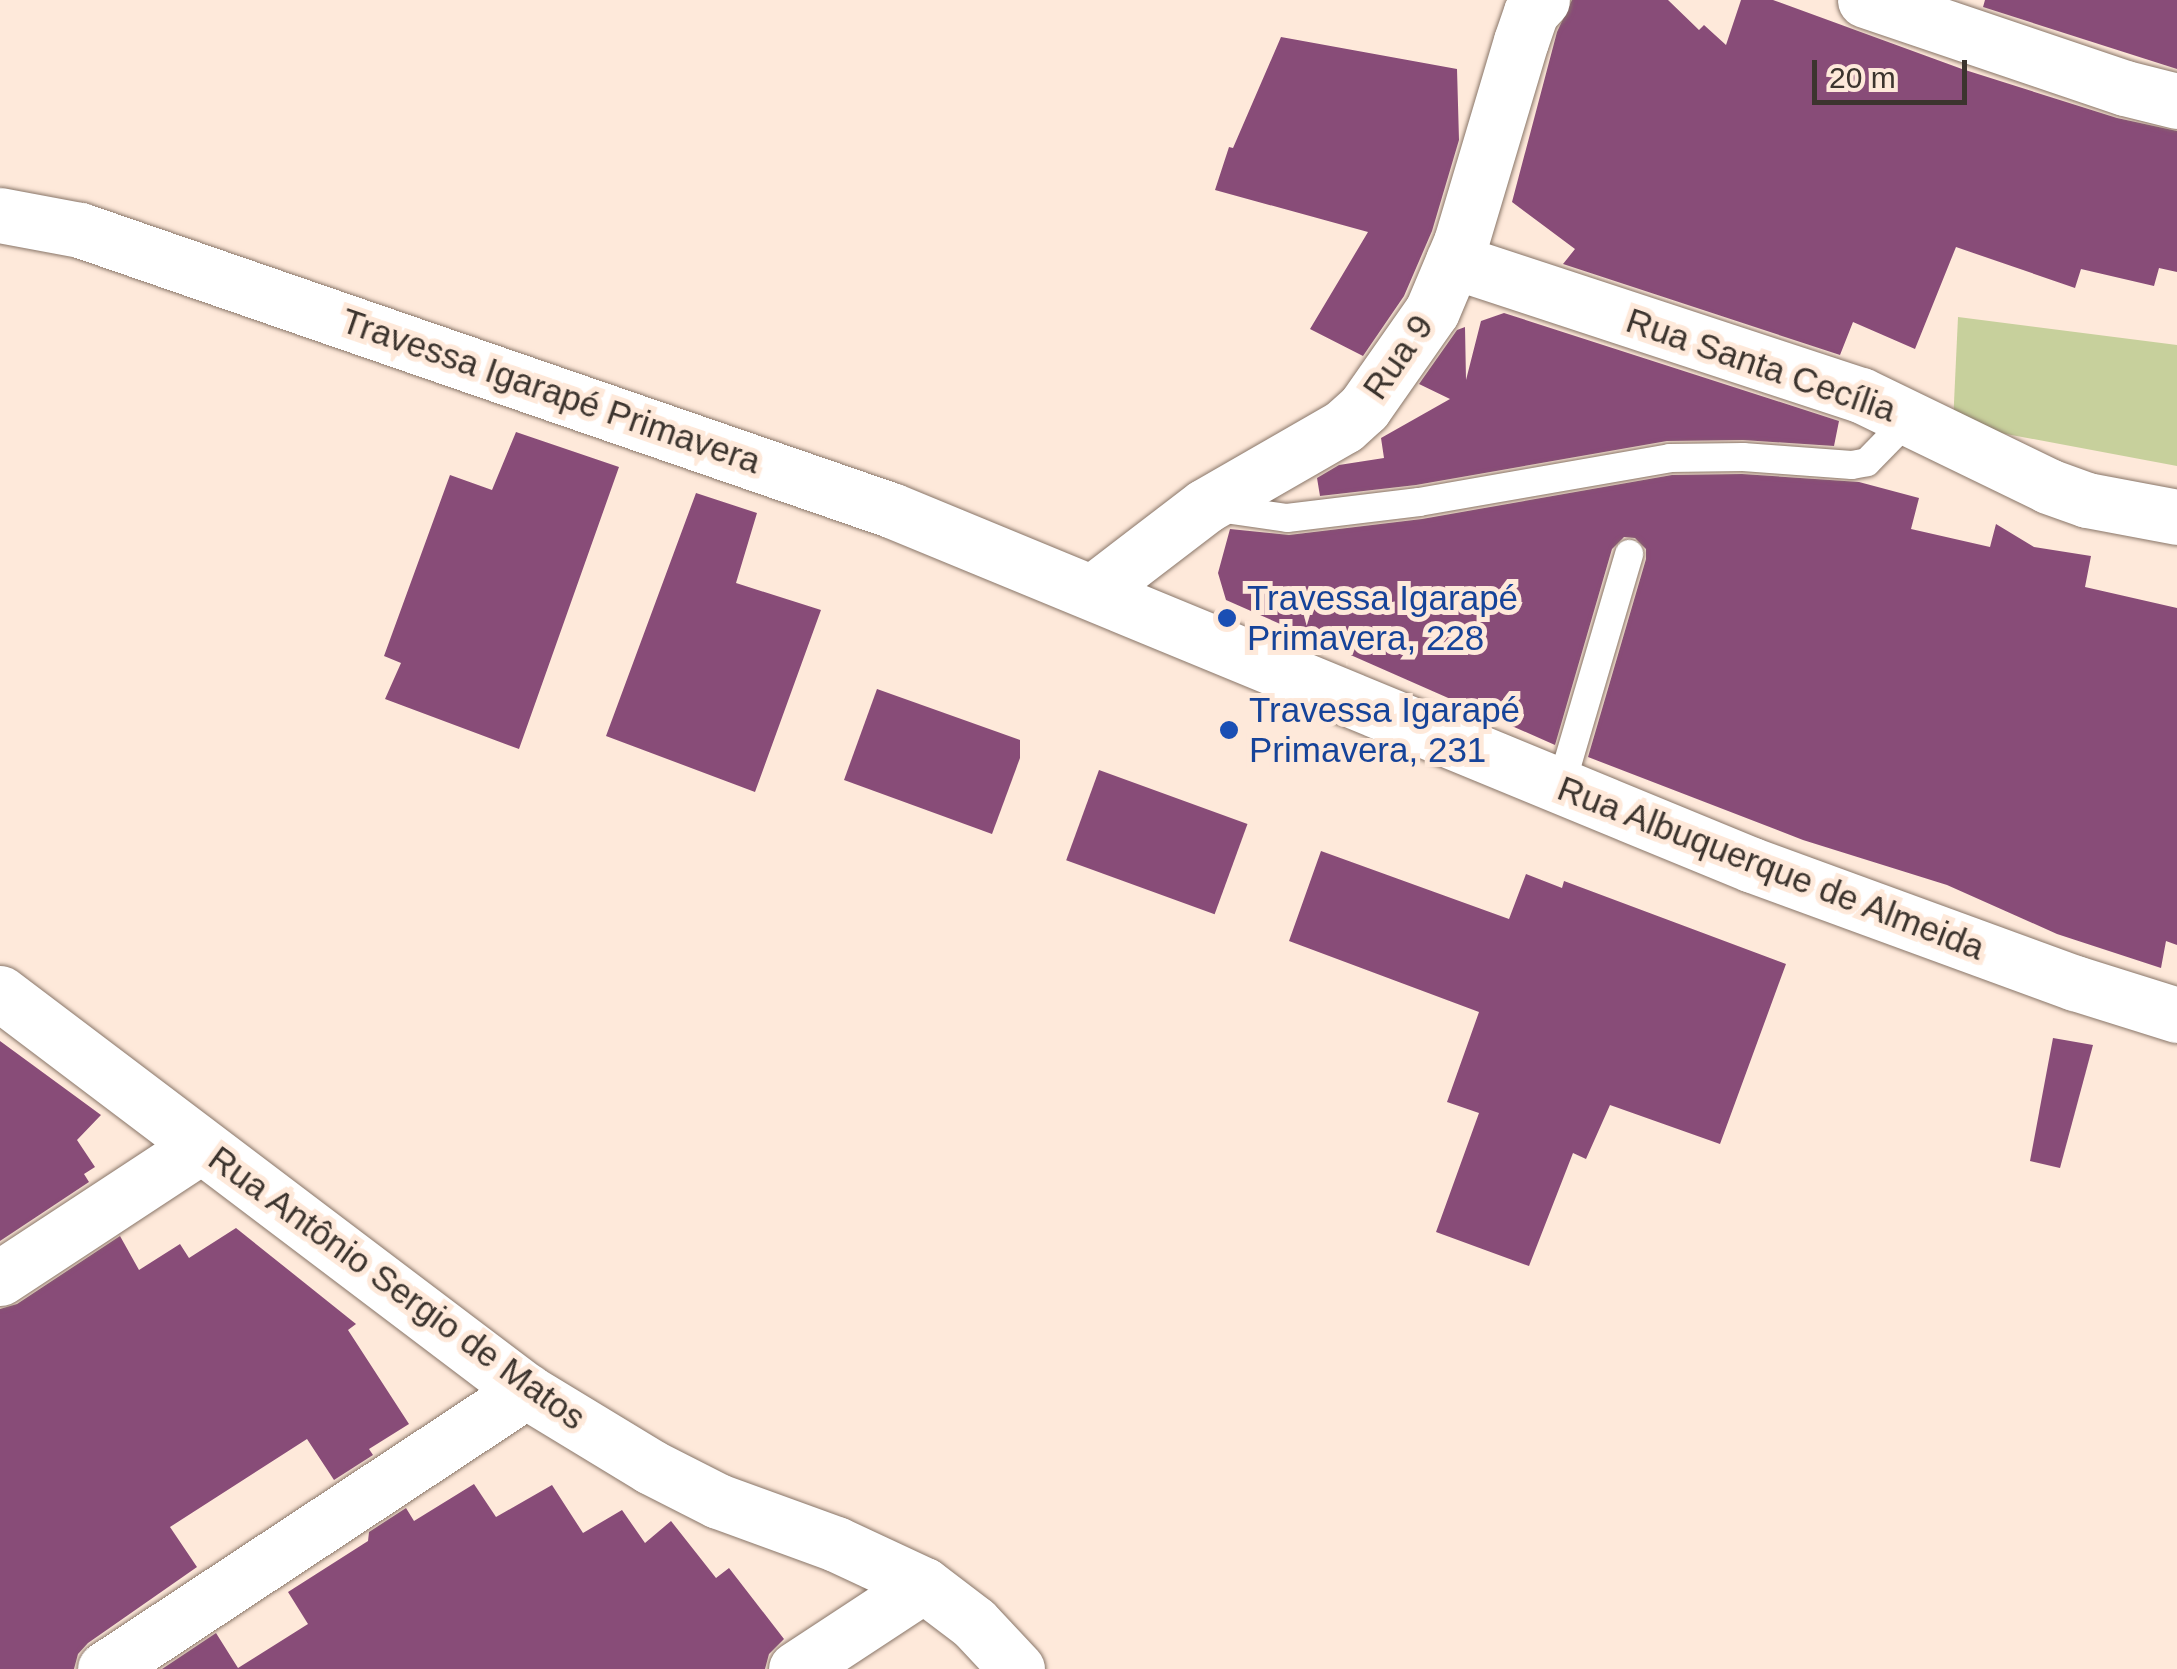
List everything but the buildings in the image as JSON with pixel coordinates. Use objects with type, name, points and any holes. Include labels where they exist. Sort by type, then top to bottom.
[{"type":"street","name":"Rua 9","points":[[1094,592],[1205,506],[1344,426],[1364,408],[1432,310],[1453,261],[1520,41],[1532,12],[1542,0]]},
{"type":"street","points":[[1865,0],[2125,88],[2177,101]]},
{"type":"street","name":"Travessa Igarapé Primavera","points":[[0,215],[80,230],[342,317],[891,510],[1094,592]]},
{"type":"street","name":"Rua Santa Cecília","points":[[1453,261],[1798,373],[1910,418],[2048,486],[2136,512],[2177,517]]},
{"type":"street","name":"Rua Albuquerque de Almeida","points":[[1094,592],[1180,632],[1560,789],[1770,871],[2177,1015]]},
{"type":"street","name":"Rua Antônio Sergio de Matos","points":[[0,993],[526,1391],[650,1467],[718,1501],[836,1544],[924,1586],[974,1623],[1017,1669]]},
{"type":"street","points":[[0,1278],[202,1146]]},
{"type":"street","points":[[105,1669],[526,1391]]},
{"type":"street","points":[[796,1669],[924,1586]]},
{"type":"lane","points":[[1205,506],[1287,518],[1419,502],[1670,458],[1852,465],[1867,462],[1910,418]]},
{"type":"lane","points":[[1560,789],[1629,554]]},
{"type":"green space","points":[[1958,317],[2177,345],[2177,466],[1953,424]]},
{"type":"place","name":"Travessa Igarapé Primavera, 228","points":[[1227,618]]},
{"type":"place","name":"Travessa Igarapé Primavera, 231","points":[[1229,730]]}]
